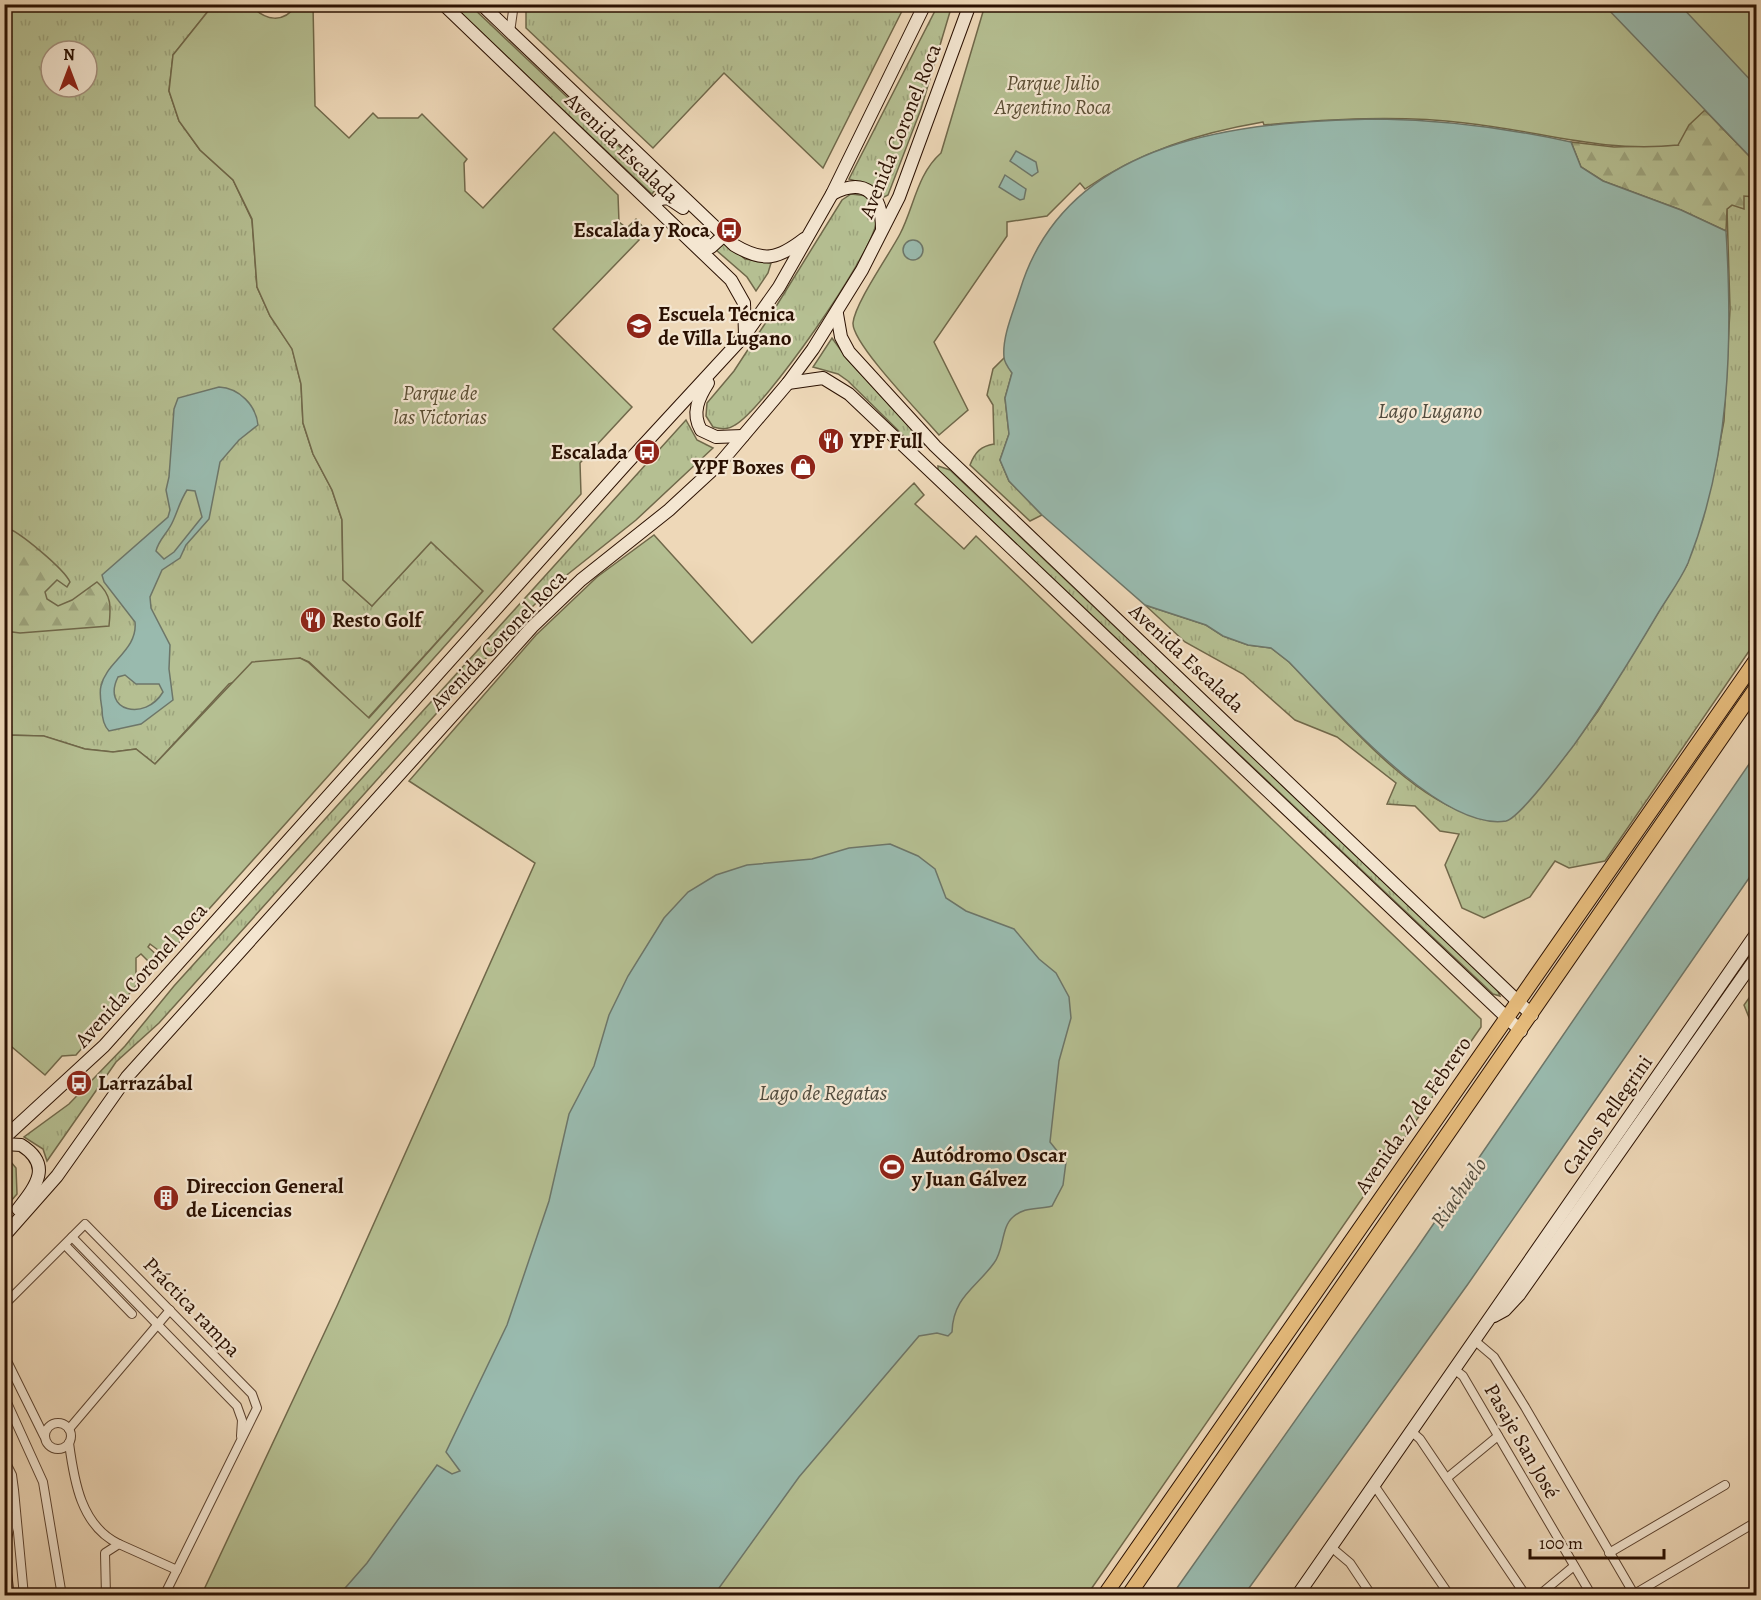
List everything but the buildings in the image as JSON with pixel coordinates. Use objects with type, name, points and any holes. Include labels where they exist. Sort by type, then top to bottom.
[{"type":"main road","name":"Avenida Escalada","points":[[443,4],[667,217],[737,287],[744,303],[745,335]]},
{"type":"main road","name":"Avenida Coronel Roca","points":[[4,1138],[112,1038],[626,464],[745,335],[770,301],[832,194],[925,4]]},
{"type":"main road","name":"Avenida Coronel Roca","points":[[8,1231],[63,1169],[127,1077],[532,627],[581,580],[690,492],[743,436],[788,383],[837,314],[882,230],[912,166],[970,4]]},
{"type":"main road","name":"Avenida Escalada","points":[[483,6],[719,233],[744,251],[764,257],[778,257],[808,237]]},
{"type":"main road","points":[[832,194],[844,188],[855,187],[870,191],[880,206],[882,230]]},
{"type":"main road","points":[[654,205],[664,198],[672,199],[702,226],[719,233],[714,245],[707,246],[678,220],[667,217]]},
{"type":"main road","name":"Avenida Escalada","points":[[837,314],[841,337],[849,352],[935,446],[1532,1015]]},
{"type":"main road","points":[[717,368],[698,403],[698,423],[708,435],[725,438],[743,436]]},
{"type":"main road","name":"Avenida Escalada","points":[[788,383],[823,378],[838,385],[920,460],[1521,1031]]},
{"type":"main road","points":[[920,460],[935,446]]},
{"type":"main road","name":"Avenida 27 de Febrero","points":[[1104,1596],[1756,660]]},
{"type":"main road","name":"Avenida 27 de Febrero","points":[[1128,1596],[1521,1031],[1756,688]]},
{"type":"main road","name":"Carlos Pellegrini","points":[[1297,1596],[1756,934]]},
{"type":"main road","name":"Carlos Pellegrini","points":[[1490,1318],[1505,1310],[1519,1295],[1756,958]]},
{"type":"main road","points":[[4,1144],[21,1145],[28,1149],[39,1167],[35,1187],[15,1214],[8,1231]]},
{"type":"street","points":[[483,6],[512,4],[510,32]]},
{"type":"street","name":"Práctica rampa","points":[[72,1237],[85,1224],[252,1394],[257,1408],[164,1596]]},
{"type":"street","points":[[4,1305],[72,1237],[237,1406],[242,1420],[241,1440]]},
{"type":"street","points":[[65,1245],[132,1314]]},
{"type":"street","points":[[170,1310],[69,1430],[69,1443],[73,1480],[87,1515],[103,1537],[177,1570]]},
{"type":"street","points":[[1474,1340],[1494,1357],[1526,1407],[1632,1595],[1756,1522]]},
{"type":"street","points":[[4,1355],[47,1444],[54,1449],[63,1448],[69,1443]]},
{"type":"street","name":"Pasaje San José","points":[[1454,1369],[1463,1376],[1592,1596]]},
{"type":"street","points":[[4,1396],[43,1482],[62,1596]]},
{"type":"street","points":[[44,1436],[47,1428],[54,1423],[63,1424],[69,1430]]},
{"type":"street","points":[[1411,1431],[1447,1478],[1526,1596]]},
{"type":"street","points":[[1447,1478],[1498,1436]]},
{"type":"street","points":[[4,1459],[12,1475],[24,1596]]},
{"type":"street","points":[[1374,1485],[1450,1596]]},
{"type":"street","points":[[1609,1554],[1725,1485]]},
{"type":"street","points":[[10,1596],[4,1549],[14,1510]]},
{"type":"street","points":[[106,1596],[105,1553],[119,1545]]},
{"type":"street","points":[[1331,1547],[1350,1563],[1372,1596]]},
{"type":"street","points":[[1538,1596],[1574,1566]]},
{"type":"green space","points":[[526,4],[905,5],[823,168],[724,73],[653,148],[526,28]]},
{"type":"green space","points":[[5,5],[213,5],[173,55],[169,91],[179,121],[200,150],[233,180],[252,220],[257,287],[270,316],[292,348],[301,384],[303,423],[313,454],[332,490],[342,520],[343,580],[372,606],[431,542],[483,591],[368,718],[309,662],[300,658],[229,684],[155,764],[136,749],[113,752],[85,749],[43,736],[5,735]]},
{"type":"green space","name":"Parque de las Victorias","points":[[213,5],[250,5],[268,17],[280,18],[297,5],[313,5],[315,106],[349,138],[373,113],[378,118],[418,118],[422,114],[467,159],[464,163],[465,191],[483,208],[554,132],[618,195],[619,222],[627,228],[636,219],[643,227],[635,236],[639,240],[553,329],[632,407],[580,463],[581,494],[174,948],[162,953],[150,944],[148,947],[159,957],[152,965],[141,954],[136,958],[136,986],[76,1055],[62,1056],[45,1075],[5,1043],[5,735],[44,736],[85,749],[113,752],[136,749],[155,764],[252,662],[300,658],[308,662],[369,718],[483,591],[431,542],[372,606],[343,580],[342,520],[332,490],[313,454],[303,423],[301,384],[292,349],[270,316],[257,287],[252,219],[233,180],[200,150],[179,121],[169,91],[173,55]]},
{"type":"green space","points":[[452,5],[470,5],[659,184],[652,194]]},
{"type":"green space","points":[[938,5],[952,5],[921,109],[888,195],[884,197],[872,186],[849,179]]},
{"type":"green space","name":"Parque Julio Argentino Roca","points":[[985,5],[1756,5],[1756,163],[1705,110],[1689,125],[1678,145],[1649,147],[1596,144],[1465,123],[1390,119],[1264,125],[1263,122],[1171,145],[1127,164],[1085,189],[1080,183],[1047,216],[1007,222],[1007,236],[934,342],[968,410],[939,435],[876,363],[864,347],[853,323],[866,292],[905,224],[926,171],[941,153]]},
{"type":"green space","points":[[1558,11],[1701,106],[1756,163],[1756,197],[1744,196],[1744,209],[1732,205],[1727,209],[1726,231],[1681,210],[1603,181],[1581,167],[1571,142],[1614,147],[1678,145]]},
{"type":"green space","points":[[851,194],[868,196],[873,200],[876,217],[870,240],[856,266],[815,330],[769,391],[735,425],[724,429],[713,427],[706,416],[707,403],[734,371],[842,200]]},
{"type":"green space","points":[[1744,196],[1756,197],[1756,641],[1605,861],[1569,868],[1555,861],[1530,897],[1484,918],[1462,908],[1445,865],[1459,834],[1440,831],[1415,806],[1387,804],[1396,783],[1337,737],[1295,720],[1243,674],[1185,642],[1145,605],[1206,625],[1223,636],[1248,645],[1271,648],[1289,662],[1376,751],[1425,792],[1451,807],[1477,817],[1505,821],[1565,756],[1598,711],[1687,565],[1715,468],[1724,421],[1730,309],[1727,209]]},
{"type":"green space","points":[[724,241],[745,259],[771,263],[768,273],[756,291],[747,277],[716,250]]},
{"type":"green space","points":[[832,338],[848,360],[925,443],[924,446],[914,446],[848,381],[838,374],[813,367]]},
{"type":"green space","points":[[1004,358],[1012,373],[1005,398],[1009,434],[1000,460],[1009,481],[1042,515],[1030,521],[970,465],[979,450],[994,444],[993,405],[987,395],[993,369]]},
{"type":"green space","points":[[686,420],[697,440],[713,448],[636,520],[558,582],[530,609],[159,1023],[116,1062],[47,1161],[43,1149],[24,1137],[69,1104],[125,1046],[174,986]]},
{"type":"green space","points":[[938,466],[950,470],[1497,989],[1500,996],[1493,994],[938,470]]},
{"type":"green space","name":"Autódromo Oscar y Juan Gálvez","points":[[914,483],[924,495],[915,504],[964,549],[976,536],[1481,1019],[1481,1027],[1087,1595],[201,1596],[337,1306],[535,863],[409,781],[536,635],[597,577],[654,535],[752,643]]},
{"type":"green space","points":[[5,527],[30,543],[66,576],[70,582],[67,587],[57,580],[45,592],[47,599],[58,606],[72,600],[97,582],[108,597],[109,626],[20,633],[5,631]]},
{"type":"green space","points":[[1756,988],[1756,1028],[1754,1030],[1744,1005]]},
{"type":"green space","points":[[5,1162],[11,1162],[16,1168],[17,1194],[5,1208]]},
{"type":"water","points":[[1604,5],[1680,5],[1756,86],[1756,163]]},
{"type":"water","name":"Lago Lugano","points":[[1380,119],[1476,126],[1571,142],[1581,167],[1603,181],[1681,210],[1726,231],[1729,315],[1725,399],[1713,482],[1688,563],[1617,681],[1574,745],[1531,799],[1506,821],[1479,819],[1450,807],[1420,787],[1359,735],[1289,662],[1271,648],[1248,645],[1223,636],[1206,625],[1145,605],[1042,515],[1009,481],[1000,460],[1009,434],[1005,398],[1012,373],[1005,361],[1004,349],[1009,323],[1020,290],[1043,239],[1077,199],[1118,169],[1166,148],[1218,133],[1273,125]]},
{"type":"water","points":[[1016,151],[1036,162],[1038,172],[1032,176],[1010,161]]},
{"type":"water","points":[[1005,175],[1026,189],[1024,199],[1020,200],[999,187]]},
{"type":"water","points":[[913,240],[920,243],[923,250],[920,257],[913,260],[906,257],[903,250],[906,243]]},
{"type":"water","points":[[219,387],[226,388],[240,394],[250,404],[258,425],[239,440],[220,462],[209,519],[186,545],[180,558],[162,570],[150,597],[151,608],[170,645],[169,669],[173,700],[141,724],[109,731],[103,718],[101,686],[109,670],[132,640],[135,622],[104,582],[102,575],[168,517],[170,510],[166,490],[174,409],[178,398]],"holes":[[[187,490],[195,491],[202,517],[174,552],[164,559],[156,551],[157,547],[171,525]],[[125,675],[136,684],[159,684],[163,692],[146,707],[136,709],[120,705],[115,698],[114,689],[118,677]]]},
{"type":"water","name":"Riachuelo","points":[[1756,754],[1756,868],[1468,1284],[1244,1595],[1172,1595],[1417,1248]]},
{"type":"water","name":"Lago de Regatas","points":[[890,844],[918,856],[935,869],[946,898],[966,911],[1014,929],[1039,959],[1056,973],[1069,997],[1071,1018],[1059,1061],[1050,1142],[1066,1162],[1063,1185],[1052,1206],[1022,1211],[1009,1221],[997,1258],[956,1310],[952,1332],[948,1336],[937,1333],[919,1336],[799,1477],[714,1595],[339,1595],[367,1563],[437,1465],[452,1474],[460,1471],[446,1452],[507,1325],[549,1201],[569,1114],[594,1066],[609,1015],[628,976],[664,918],[688,892],[716,875],[747,865],[812,859],[849,848]]},
{"type":"place","name":"Escalada y Roca","points":[[729,230]]},
{"type":"place","name":"Escuela Técnica de Villa Lugano","points":[[639,326]]},
{"type":"place","name":"YPF Full","points":[[831,441]]},
{"type":"place","name":"Escalada","points":[[647,452]]},
{"type":"place","name":"YPF Boxes","points":[[803,467]]},
{"type":"place","name":"Resto Golf","points":[[313,620]]},
{"type":"place","name":"Larrazábal","points":[[79,1083]]},
{"type":"place","name":"Autódromo Oscar y Juan Gálvez","points":[[892,1167]]},
{"type":"place","name":"Direccion General de Licencias","points":[[166,1198]]}]
